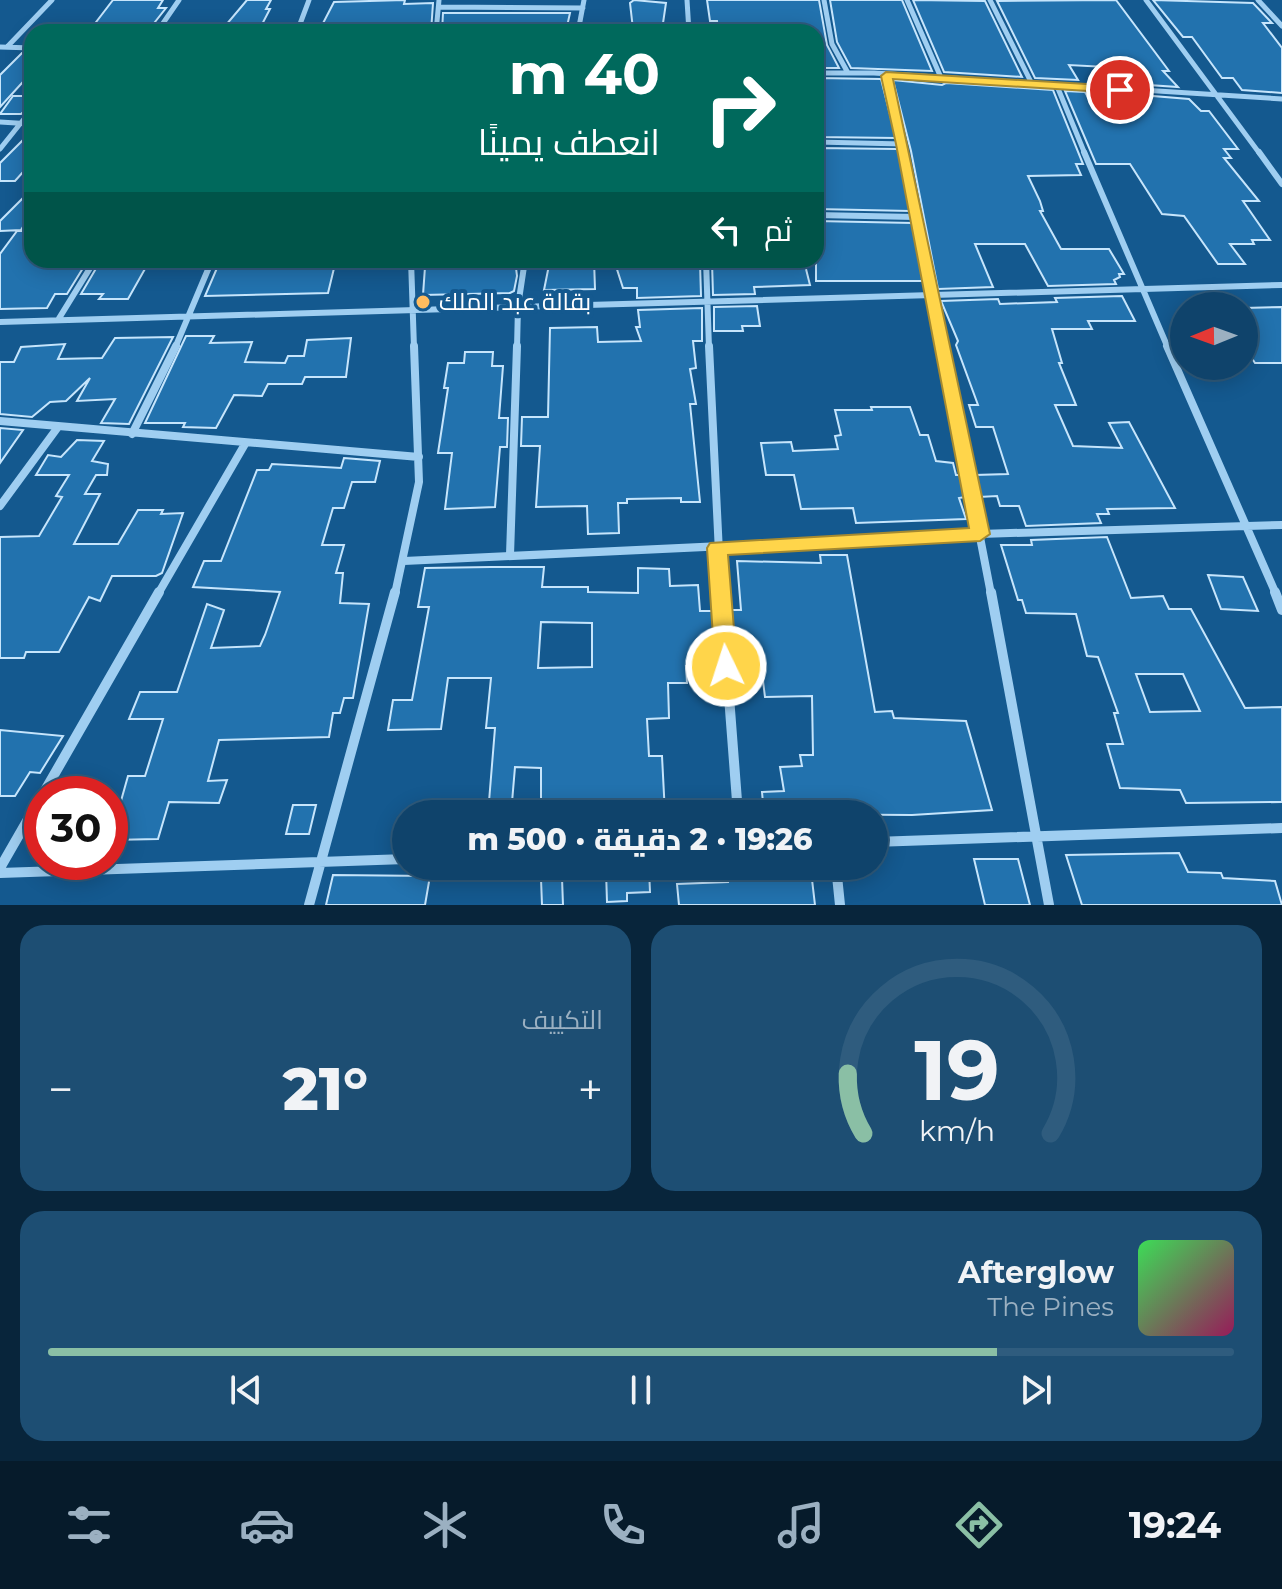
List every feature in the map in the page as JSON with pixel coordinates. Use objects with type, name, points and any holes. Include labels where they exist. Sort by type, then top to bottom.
[{"type":"street","points":[[27,24],[52,0]]},
{"type":"street","points":[[162,24],[179,0]]},
{"type":"street","points":[[300,24],[309,0]]},
{"type":"street","points":[[580,24],[584,0]]},
{"type":"street","points":[[687,0],[688,24]]},
{"type":"street","points":[[824,0],[832,44],[848,73]]},
{"type":"street","points":[[907,0],[942,80]]},
{"type":"street","points":[[990,0],[1032,84]]},
{"type":"street","points":[[1146,0],[1282,184]]},
{"type":"street","points":[[1258,0],[1282,26]]},
{"type":"street","points":[[437,24],[439,3],[583,8]]},
{"type":"street","points":[[3,47],[24,27]]},
{"type":"street","points":[[3,47],[24,48]]},
{"type":"street","points":[[824,73],[1282,99]]},
{"type":"street","points":[[886,76],[903,144],[980,534],[1049,905]]},
{"type":"street","points":[[1057,86],[1141,289],[1248,526],[1282,610]]},
{"type":"street","points":[[0,149],[24,118]]},
{"type":"street","points":[[0,122],[24,123]]},
{"type":"street","points":[[824,142],[903,144]]},
{"type":"street","points":[[824,215],[915,217]]},
{"type":"street","points":[[58,320],[90,268]]},
{"type":"street","points":[[132,434],[191,316],[209,268]]},
{"type":"street","points":[[309,905],[404,561],[416,507],[419,457],[411,268]]},
{"type":"street","points":[[510,555],[518,306],[524,268]]},
{"type":"street","points":[[706,268],[717,548],[737,800]]},
{"type":"street","points":[[0,322],[1282,285]]},
{"type":"street","points":[[0,421],[419,457]]},
{"type":"street","points":[[0,506],[58,427]]},
{"type":"street","points":[[53,776],[245,444]]},
{"type":"street","points":[[404,561],[980,534],[1282,525]]},
{"type":"street","points":[[0,870],[24,827]]},
{"type":"street","points":[[888,841],[1282,828]]},
{"type":"street","points":[[0,870],[392,860]]},
{"type":"street","points":[[837,880],[840,905]]},
{"type":"building","points":[[113,0],[163,0],[158,8],[166,8],[153,24],[95,24]]},
{"type":"building","points":[[247,0],[271,0],[262,24],[227,24]]},
{"type":"building","points":[[405,0],[404,4],[433,3],[432,24],[323,24],[334,2]]},
{"type":"building","points":[[634,0],[666,3],[663,24],[632,24],[630,3]]},
{"type":"building","points":[[707,0],[819,0],[823,24],[717,24],[717,21],[710,21]]},
{"type":"building","points":[[830,0],[902,0],[932,71],[851,68],[837,42]]},
{"type":"building","points":[[913,0],[985,1],[1022,77],[944,72]]},
{"type":"building","points":[[1116,0],[1169,71],[1163,71],[1178,87],[1134,84],[1126,68],[1069,65],[1078,80],[1035,78],[997,1]]},
{"type":"building","points":[[1153,0],[1253,3],[1272,23],[1263,23],[1282,48],[1282,93],[1242,90],[1233,78],[1222,78],[1192,37],[1183,37]]},
{"type":"building","points":[[443,13],[570,13],[568,24],[442,24]]},
{"type":"building","points":[[824,28],[827,45],[839,68],[824,68]]},
{"type":"building","points":[[24,53],[24,81],[0,107],[0,75]]},
{"type":"building","points":[[824,78],[881,79],[896,138],[824,137]]},
{"type":"building","points":[[893,80],[1053,90],[1083,164],[1076,164],[1081,175],[1028,176],[1040,201],[1043,211],[1040,211],[1061,249],[1109,249],[1124,274],[1119,274],[1120,277],[1114,280],[1116,284],[1048,286],[1025,244],[975,244],[993,287],[938,289],[911,151]]},
{"type":"building","points":[[1065,91],[1085,92],[1094,108],[1146,108],[1140,95],[1189,99],[1201,111],[1209,111],[1238,149],[1224,149],[1231,158],[1224,158],[1259,201],[1243,201],[1270,240],[1230,244],[1245,264],[1218,264],[1184,216],[1162,214],[1130,164],[1096,164]]},
{"type":"building","points":[[13,96],[24,96],[24,111],[21,114],[0,114]]},
{"type":"building","points":[[24,139],[24,171],[15,181],[0,181],[0,163]]},
{"type":"building","points":[[824,148],[898,149],[910,211],[824,209]]},
{"type":"building","points":[[24,197],[24,225],[21,230],[0,231],[0,221]]},
{"type":"building","points":[[824,221],[913,223],[924,281],[816,281],[816,268],[824,268]]},
{"type":"building","points":[[17,231],[24,231],[24,268],[83,268],[67,294],[55,294],[47,308],[0,309],[0,254]]},
{"type":"building","points":[[96,268],[145,268],[128,299],[99,299],[103,294],[81,294]]},
{"type":"building","points":[[217,268],[334,268],[328,293],[205,296]]},
{"type":"building","points":[[425,268],[516,268],[514,291],[510,293],[423,295]]},
{"type":"building","points":[[548,268],[594,268],[595,289],[544,290]]},
{"type":"building","points":[[617,268],[700,268],[701,296],[637,298],[637,288],[623,288]]},
{"type":"building","points":[[712,268],[806,268],[810,285],[754,287],[755,294],[713,295]]},
{"type":"building","points":[[1122,296],[1135,321],[1088,321],[1092,329],[1052,329],[1062,363],[1059,363],[1076,405],[1055,405],[1073,446],[1122,448],[1109,423],[1129,422],[1175,508],[1107,509],[1109,514],[1097,514],[1101,523],[1026,526],[1019,506],[1000,506],[997,496],[979,497],[975,475],[1008,474],[993,427],[976,427],[969,405],[978,405],[956,345],[958,341],[941,301],[998,299],[1000,304]]},
{"type":"building","points":[[757,306],[760,326],[742,326],[743,331],[714,331],[714,307]]},
{"type":"building","points":[[1282,307],[1282,363],[1258,363],[1258,308]]},
{"type":"building","points":[[702,308],[702,341],[693,341],[696,368],[690,369],[696,404],[690,404],[700,502],[681,502],[681,498],[627,499],[627,503],[618,503],[619,533],[588,534],[587,506],[536,507],[540,446],[521,446],[522,417],[548,417],[550,328],[597,327],[598,342],[641,341],[636,327],[640,327],[638,310]]},
{"type":"building","points":[[186,336],[214,336],[210,343],[252,342],[245,362],[285,363],[288,356],[304,356],[307,340],[351,338],[346,377],[305,377],[302,384],[268,384],[262,396],[234,395],[216,428],[183,427],[185,423],[145,423]]},
{"type":"building","points":[[173,337],[129,424],[101,423],[115,399],[77,401],[90,378],[66,401],[50,402],[32,417],[0,414],[0,362],[14,362],[21,347],[65,344],[58,359],[102,358],[115,338]]},
{"type":"building","points":[[465,352],[493,352],[492,366],[503,366],[499,418],[508,418],[507,447],[500,447],[495,507],[445,509],[452,453],[438,453],[448,388],[444,388],[448,363],[464,363]]},
{"type":"building","points":[[871,407],[910,407],[920,435],[928,435],[936,461],[953,463],[956,475],[961,475],[965,497],[959,498],[966,519],[856,523],[853,508],[801,509],[794,475],[766,475],[761,443],[791,442],[793,451],[838,449],[835,436],[841,435],[835,410],[872,410]]},
{"type":"building","points":[[0,428],[23,430],[0,463]]},
{"type":"building","points":[[77,440],[104,441],[92,461],[108,464],[107,475],[96,475],[85,494],[100,494],[74,544],[118,544],[138,510],[163,510],[161,514],[183,513],[162,573],[156,576],[112,576],[100,601],[89,597],[59,652],[26,652],[24,658],[0,658],[0,537],[39,536],[62,497],[56,496],[69,475],[36,475],[48,455],[61,457]]},
{"type":"building","points":[[344,458],[380,461],[375,482],[352,482],[344,508],[333,508],[322,545],[344,545],[336,573],[343,573],[340,603],[369,604],[353,698],[344,698],[340,713],[333,713],[329,737],[219,740],[208,781],[227,780],[219,803],[169,802],[158,839],[128,840],[128,776],[145,776],[163,719],[129,719],[140,692],[177,692],[207,604],[224,610],[211,648],[260,646],[280,592],[193,587],[204,561],[221,561],[257,470],[269,470],[272,464],[341,468]]},
{"type":"building","points":[[1107,537],[1131,598],[1163,596],[1169,609],[1191,609],[1245,708],[1282,707],[1282,802],[1186,803],[1180,790],[1120,788],[1107,744],[1123,744],[1114,713],[1118,713],[1098,657],[1087,656],[1076,614],[1026,613],[1022,600],[1018,600],[1001,545],[1032,545],[1031,540]],"holes":[[[1136,674],[1183,674],[1200,711],[1150,712]]]},
{"type":"building","points":[[820,555],[847,555],[875,712],[892,711],[894,718],[966,721],[992,810],[888,815],[888,800],[763,800],[762,792],[784,791],[780,767],[802,766],[800,755],[813,755],[812,696],[765,697],[762,673],[750,673],[748,640],[733,640],[730,610],[741,610],[737,561],[821,563]]},
{"type":"building","points":[[544,567],[542,587],[588,587],[588,592],[638,593],[638,568],[669,569],[670,586],[698,585],[700,611],[714,611],[717,640],[709,640],[713,666],[686,666],[687,683],[668,683],[669,718],[647,719],[649,756],[662,756],[664,800],[541,800],[541,768],[515,767],[512,800],[489,800],[495,728],[486,728],[491,678],[448,678],[441,729],[388,730],[393,700],[412,700],[429,607],[418,607],[425,568]],"holes":[[[541,622],[592,623],[592,667],[538,668]]]},
{"type":"building","points":[[1208,575],[1243,577],[1258,611],[1221,609]]},
{"type":"building","points":[[0,730],[63,736],[40,773],[30,772],[24,776],[15,796],[0,796]]},
{"type":"building","points":[[293,805],[316,805],[309,834],[286,834]]},
{"type":"building","points":[[1179,853],[1188,872],[1221,873],[1223,878],[1275,881],[1282,905],[1082,905],[1066,855]]},
{"type":"building","points":[[974,859],[1018,859],[1030,905],[985,905]]},
{"type":"building","points":[[333,875],[392,876],[392,880],[429,880],[425,905],[326,905]]},
{"type":"building","points":[[541,880],[562,880],[563,905],[542,905]]},
{"type":"building","points":[[606,880],[649,880],[650,892],[627,893],[627,901],[607,902]]},
{"type":"building","points":[[812,880],[815,905],[679,905],[677,884]]},
{"type":"place","name":"بقالة عبد الملك","points":[[423,302]]},
{"type":"route","points":[[726,666],[717,548],[980,534],[903,144],[886,76],[1120,90]]}]
